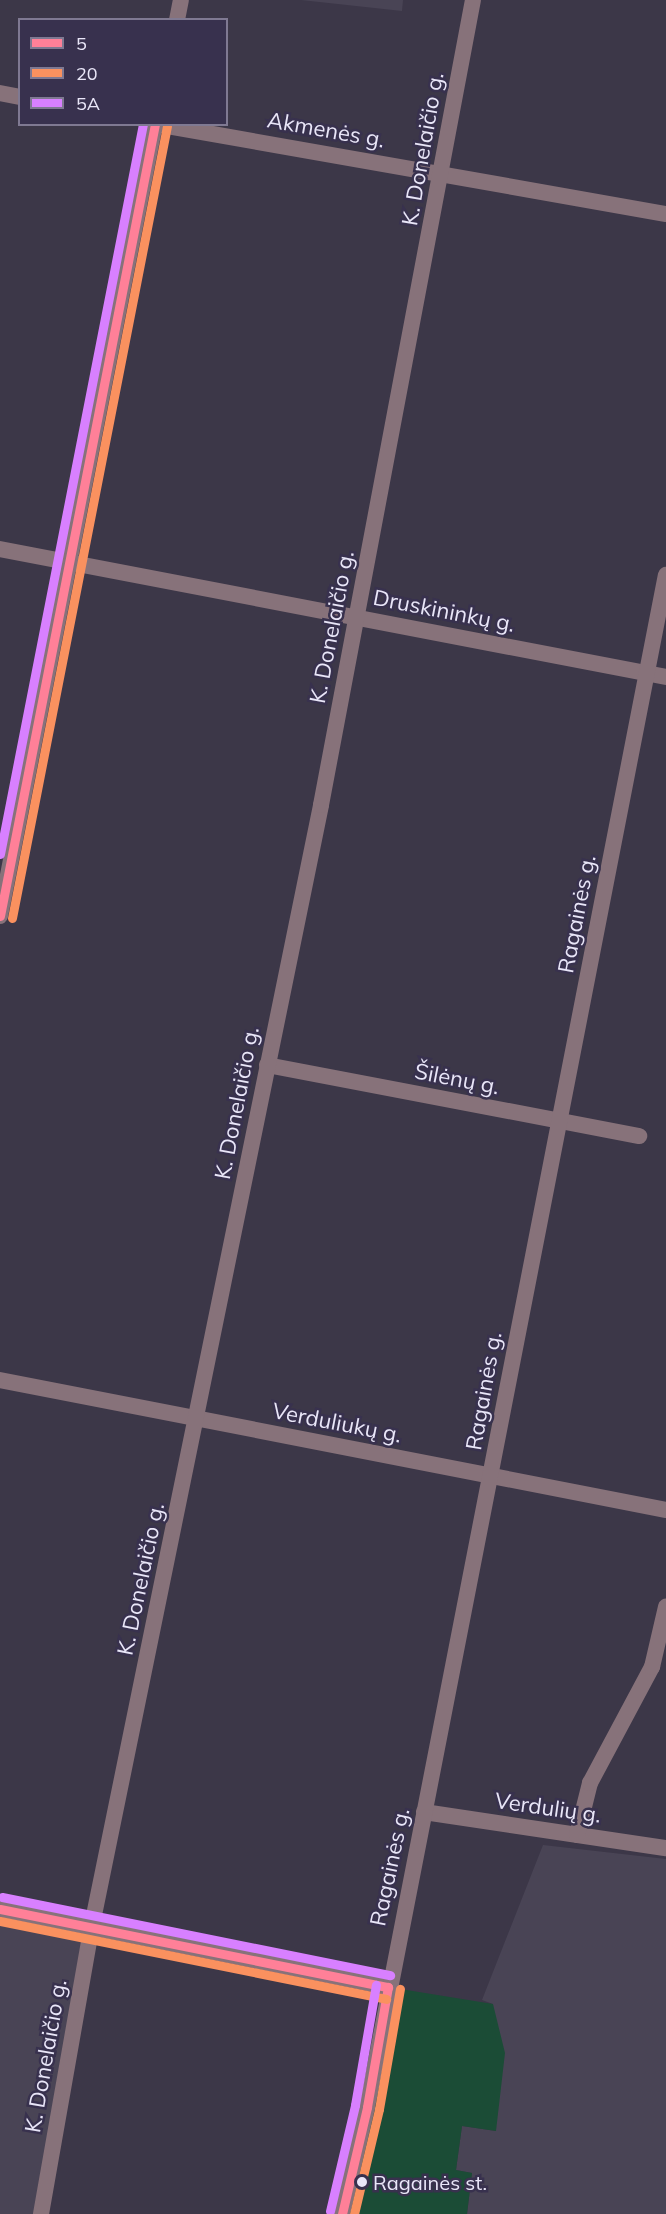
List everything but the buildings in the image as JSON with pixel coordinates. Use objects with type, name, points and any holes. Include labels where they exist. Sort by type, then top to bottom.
[{"type":"street","points":[[177,18],[181,0]]},
{"type":"street","name":"K. Donelaičio g.","points":[[41,2214],[92,1925],[198,1419],[357,617],[473,0]]},
{"type":"street","points":[[0,93],[18,97]]},
{"type":"street","points":[[0,916],[155,126]]},
{"type":"street","name":"Akmenės g.","points":[[167,126],[442,172],[666,214]]},
{"type":"street","name":"Druskininkų g.","points":[[0,549],[666,677]]},
{"type":"street","name":"Ragainės g.","points":[[342,2214],[367,2107],[388,1987],[491,1476],[666,575]]},
{"type":"street","name":"Šilėnų g.","points":[[267,1065],[639,1136]]},
{"type":"street","name":"Verduliukų g.","points":[[0,1380],[666,1510]]},
{"type":"street","points":[[577,1835],[590,1783],[652,1667],[666,1607]]},
{"type":"street","name":"Verdulių g.","points":[[424,1812],[666,1848]]},
{"type":"street","points":[[0,1909],[92,1925],[388,1987]]},
{"type":"shaded area","points":[[301,0],[403,0],[402,11]]},
{"type":"shaded area","points":[[543,1845],[666,1859],[666,2214],[467,2214],[472,2173],[456,2170],[462,2126],[496,2131],[493,2004],[482,2000]]},
{"type":"shaded area","points":[[0,1909],[92,1925],[41,2214],[0,2214]]},
{"type":"green space","points":[[388,1987],[493,2004],[505,2053],[496,2131],[462,2126],[456,2170],[472,2173],[467,2214],[342,2214]]},
{"type":"transit line","name":"5A","points":[[0,854],[143,126]]},
{"type":"transit line","name":"5","points":[[0,916],[155,126]]},
{"type":"transit line","name":"20","points":[[12,918],[167,126]]},
{"type":"transit line","name":"5A","points":[[2,1897],[390,1975]]},
{"type":"transit line","name":"5","points":[[0,1909],[388,1987]]},
{"type":"transit line","name":"20","points":[[0,1921],[386,1999]]},
{"type":"transit line","name":"5A","points":[[330,2211],[355,2105],[376,1985]]},
{"type":"transit line","name":"5","points":[[342,2214],[367,2107],[388,1987]]},
{"type":"transit line","name":"20","points":[[354,2214],[379,2109],[400,1989]]},
{"type":"place","name":"Ragainės st.","points":[[362,2182]]}]
